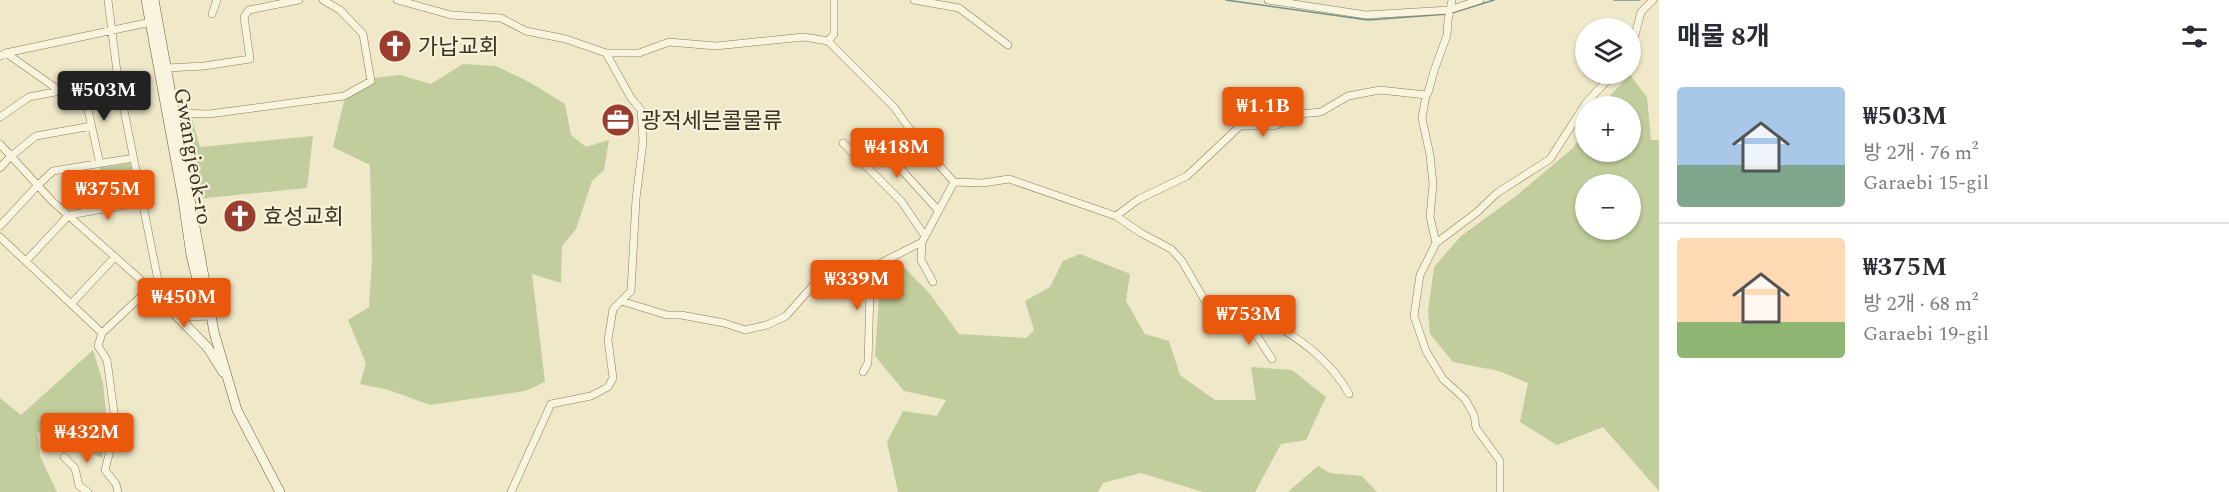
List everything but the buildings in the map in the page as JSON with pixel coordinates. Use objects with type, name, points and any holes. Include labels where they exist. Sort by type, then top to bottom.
[{"type":"main road","name":"Gwangjeok-ro","points":[[146,0],[191,255],[202,300],[211,316]]},
{"type":"main road","name":"Gwangjeok-ro","points":[[154,0],[211,316],[237,410],[280,492]]},
{"type":"main road","points":[[169,303],[185,305],[190,302],[195,294],[198,281]]},
{"type":"main road","points":[[169,303],[176,315],[208,348],[228,380]]},
{"type":"street","points":[[108,0],[118,80],[144,202],[159,296]]},
{"type":"street","points":[[212,14],[217,0]]},
{"type":"street","points":[[167,68],[204,66],[250,59],[243,17],[249,10],[299,0]]},
{"type":"street","points":[[174,112],[209,114],[344,96],[371,81],[363,34],[340,10],[323,0]]},
{"type":"street","points":[[396,0],[451,15],[501,18],[526,31],[566,39],[606,53],[639,53],[669,42],[716,46],[804,37],[828,41],[894,107],[921,145],[954,182],[983,183],[1009,179],[1116,216],[1170,249],[1182,261],[1208,306],[1255,333],[1272,359]]},
{"type":"street","points":[[828,41],[834,34],[834,0]]},
{"type":"street","points":[[914,0],[959,8],[1008,45]]},
{"type":"street","points":[[1268,0],[1366,15],[1449,10],[1480,0]]},
{"type":"street","points":[[1436,243],[1430,217],[1433,184],[1430,155],[1422,118],[1426,95],[1448,35],[1449,10],[1452,0]]},
{"type":"street","points":[[1639,18],[1641,12],[1653,0]]},
{"type":"street","points":[[3,54],[151,22]]},
{"type":"street","points":[[511,492],[551,404],[591,396],[608,387],[613,378],[608,340],[613,309],[631,291],[636,199],[643,142],[641,110],[631,98],[606,53]]},
{"type":"street","points":[[3,54],[60,91]]},
{"type":"street","points":[[0,117],[28,97],[118,80]]},
{"type":"street","points":[[1500,492],[1500,462],[1476,428],[1474,415],[1465,399],[1443,379],[1426,351],[1414,316],[1420,275],[1436,243],[1476,213],[1497,193],[1550,159],[1586,103],[1603,84]]},
{"type":"street","points":[[83,87],[100,164]]},
{"type":"street","points":[[1116,216],[1138,199],[1187,176],[1240,126],[1274,126],[1300,114],[1321,112],[1348,96],[1380,90],[1426,95]]},
{"type":"street","points":[[0,168],[36,136],[92,126]]},
{"type":"street","points":[[869,140],[888,155],[938,210]]},
{"type":"street","points":[[843,143],[901,201],[923,239]]},
{"type":"street","points":[[0,144],[36,186],[159,296],[187,317],[211,316]]},
{"type":"street","points":[[0,226],[36,186],[53,171],[135,158]]},
{"type":"street","points":[[933,282],[921,260],[923,239],[954,182]]},
{"type":"street","points":[[26,261],[69,215],[144,202]]},
{"type":"street","points":[[0,237],[102,333]]},
{"type":"street","points":[[621,301],[667,315],[681,315],[724,323],[745,330],[767,325],[786,316],[816,282],[871,268],[923,239]]},
{"type":"street","points":[[71,304],[114,258]]},
{"type":"street","points":[[863,372],[868,363],[870,290],[881,263]]},
{"type":"street","points":[[118,492],[116,484],[105,470],[116,428],[107,360],[98,346],[102,333],[150,288]]},
{"type":"street","points":[[1237,321],[1259,316],[1281,328],[1324,359],[1342,380],[1349,394]]},
{"type":"street","points":[[64,457],[75,468],[79,486],[88,492]]},
{"type":"green space","points":[[463,64],[496,66],[531,83],[565,104],[571,135],[586,147],[609,140],[604,170],[592,181],[576,229],[562,246],[561,283],[532,274],[545,382],[525,391],[430,405],[389,390],[360,384],[366,363],[348,320],[369,307],[372,259],[370,165],[333,147],[344,101],[374,78],[400,75],[431,84]]},
{"type":"green space","points":[[1621,84],[1637,84],[1647,97],[1651,140],[1659,140],[1659,491],[1603,427],[1557,445],[1520,422],[1528,383],[1499,371],[1453,362],[1430,334],[1428,311],[1434,267],[1461,236],[1516,196],[1575,145],[1575,162],[1641,162],[1641,96],[1610,96]]},
{"type":"green space","points":[[192,119],[200,147],[313,136],[307,188],[197,199],[186,120]]},
{"type":"green space","points":[[130,163],[139,199],[107,206],[100,168]]},
{"type":"green space","points":[[1080,254],[1130,274],[1126,301],[1145,334],[1169,341],[1180,375],[1215,400],[1256,400],[1251,367],[1292,370],[1326,397],[1306,440],[1281,444],[1255,492],[1203,492],[1141,473],[1103,483],[1098,492],[898,492],[887,442],[903,411],[937,416],[946,400],[904,391],[875,356],[880,282],[900,263],[930,294],[959,334],[1026,338],[1034,330],[1025,301],[1050,287],[1063,261]]},
{"type":"green space","points":[[93,350],[103,383],[108,430],[102,458],[78,446],[37,432],[40,456],[57,492],[0,492],[0,398],[21,415]]},
{"type":"green space","points":[[1318,466],[1330,473],[1362,476],[1377,492],[1288,492]]},
{"type":"waterway","points":[[1226,0],[1368,20],[1448,14]]},
{"type":"waterway","points":[[1452,13],[1494,0]]},
{"type":"waterway","points":[[1614,0],[1640,0]]},
{"type":"place","name":"가납교회","points":[[395,46]]},
{"type":"place","name":"광적세븐콜물류","points":[[618,120]]},
{"type":"place","name":"효성교회","points":[[240,216]]}]
